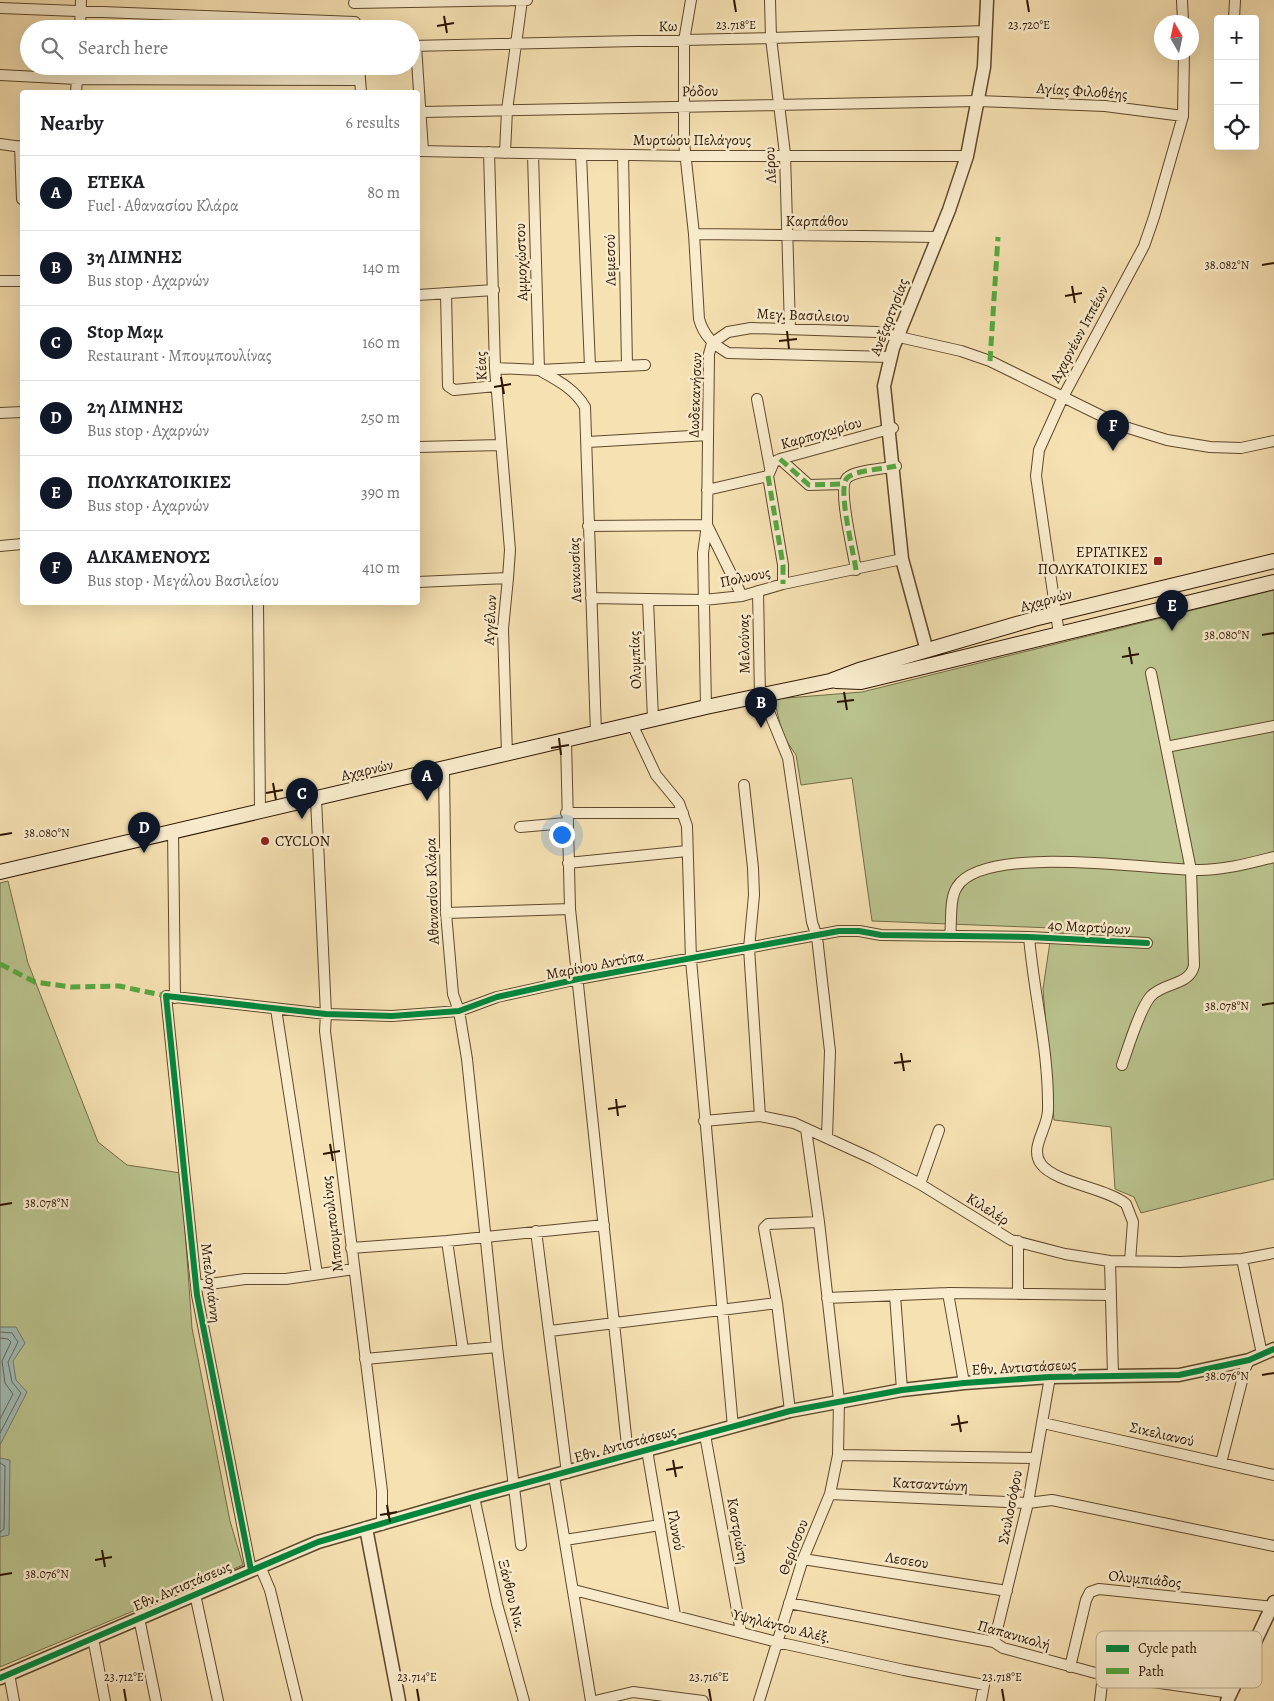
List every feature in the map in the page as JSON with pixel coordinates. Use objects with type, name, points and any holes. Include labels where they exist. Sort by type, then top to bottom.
[{"type":"main road","name":"Αχαρνών","points":[[0,872],[653,719],[830,681],[859,670],[1055,614],[1274,561]]},
{"type":"main road","name":"Αχαρνών","points":[[830,681],[861,682],[1274,582]]},
{"type":"street","points":[[505,153],[507,110],[522,0]]},
{"type":"street","points":[[355,20],[354,2],[527,0]]},
{"type":"street","name":"Δωδεκανήσων","points":[[691,0],[684,41],[684,142],[694,234],[699,319],[703,332],[712,343],[709,354],[707,525],[703,553],[706,707]]},
{"type":"street","name":"Λέρου","points":[[770,0],[771,38],[785,154],[790,329]]},
{"type":"street","name":"Ανεξαρτησίας","points":[[927,651],[902,559],[890,428],[884,386],[890,357],[939,236],[967,156],[984,67],[987,0]]},
{"type":"street","points":[[1182,0],[1183,15]]},
{"type":"street","points":[[1234,15],[1235,0]]},
{"type":"street","points":[[80,20],[81,5]]},
{"type":"street","points":[[0,8],[81,5],[286,20]]},
{"type":"street","name":"Κω","points":[[420,46],[684,41],[986,30]]},
{"type":"street","name":"Αχαρνέων Ιππέων","points":[[1059,634],[1036,463],[1039,450],[1062,397],[1144,246],[1183,116],[1184,60]]},
{"type":"street","points":[[0,75],[77,79],[360,80]]},
{"type":"street","points":[[76,90],[77,75]]},
{"type":"street","points":[[359,75],[361,90]]},
{"type":"street","points":[[417,75],[419,90]]},
{"type":"street","points":[[420,97],[422,112],[420,151]]},
{"type":"street","name":"Ρόδου","points":[[422,112],[978,101]]},
{"type":"street","name":"Αγίας Φιλοθέης","points":[[978,101],[1105,106],[1183,116]]},
{"type":"street","points":[[0,144],[20,147]]},
{"type":"street","name":"Μυρτώου Πελάγους","points":[[420,151],[687,156],[785,154],[967,156]]},
{"type":"street","name":"Κέας","points":[[489,152],[495,368],[510,550],[508,578]]},
{"type":"street","name":"Αμμοχώστου","points":[[533,154],[539,370]]},
{"type":"street","points":[[581,155],[590,366]]},
{"type":"street","name":"Λεμεσού","points":[[623,155],[627,365]]},
{"type":"street","name":"Καρπάθου","points":[[694,234],[939,236]]},
{"type":"street","points":[[0,281],[20,281]]},
{"type":"street","points":[[420,294],[494,290]]},
{"type":"street","points":[[446,293],[448,386],[454,390],[496,386]]},
{"type":"street","name":"Μεγ. Βασιλειου","points":[[712,343],[728,332],[751,328],[877,332],[990,361],[1122,426],[1167,440],[1210,448],[1240,448],[1274,441]]},
{"type":"street","points":[[712,343],[728,353],[890,357]]},
{"type":"street","points":[[495,368],[539,370],[590,366],[644,365]]},
{"type":"street","name":"Λευκωσίας","points":[[539,370],[570,389],[579,397],[585,407],[588,442],[588,526],[596,733]]},
{"type":"street","points":[[757,399],[783,565],[784,584]]},
{"type":"street","points":[[0,413],[20,412]]},
{"type":"street","name":"Καρποχωρίου","points":[[707,490],[769,472],[780,459],[890,428]]},
{"type":"street","points":[[588,442],[708,435]]},
{"type":"street","points":[[420,447],[501,445]]},
{"type":"street","points":[[780,459],[809,485],[844,484]]},
{"type":"street","points":[[856,570],[844,498],[844,484],[848,477],[855,473],[894,467]]},
{"type":"street","points":[[588,526],[707,525],[742,596]]},
{"type":"street","points":[[0,546],[20,544]]},
{"type":"street","name":"Πολυους","points":[[591,598],[704,600],[742,596],[784,584],[902,559]]},
{"type":"street","name":"Αγγέλων","points":[[420,582],[508,578],[503,629],[507,754]]},
{"type":"street","name":"Μελούνας","points":[[758,591],[760,697]]},
{"type":"street","name":"Ολυμπίας","points":[[648,600],[653,719]]},
{"type":"street","points":[[258,605],[260,812]]},
{"type":"street","points":[[1122,1065],[1146,1002],[1152,995],[1187,978],[1194,966],[1191,870],[1152,672]]},
{"type":"street","points":[[760,697],[770,714],[788,758],[812,922],[817,936],[830,1051],[827,1137]]},
{"type":"street","points":[[632,724],[656,776],[672,793],[683,813],[687,826],[690,960],[734,1427]]},
{"type":"street","points":[[1166,747],[1274,726]]},
{"type":"street","points":[[566,740],[566,818],[570,909],[628,1456]]},
{"type":"street","name":"Αθανασίου Κλάρα","points":[[444,768],[446,913],[453,994],[459,1011],[467,1059],[497,1347],[521,1545]]},
{"type":"street","points":[[744,785],[750,831],[754,895],[749,948],[760,1116]]},
{"type":"street","name":"Μπουμπουλίνας","points":[[316,799],[326,1014],[325,1031],[382,1492],[382,1525]]},
{"type":"street","points":[[520,828],[566,818],[683,813]]},
{"type":"street","name":"Μπελογιάννη","points":[[173,830],[170,997],[196,1286],[255,1568],[270,1590],[297,1701]]},
{"type":"street","points":[[568,863],[688,851]]},
{"type":"street","points":[[950,936],[957,887],[971,876],[993,866],[1039,861],[1191,870],[1235,867],[1274,857]]},
{"type":"street","points":[[446,913],[570,909]]},
{"type":"street","name":"Μαρίνου Αντύπα","points":[[170,997],[326,1014],[392,1016],[459,1011],[497,997],[578,979],[851,930],[881,935],[1029,937]]},
{"type":"street","points":[[1029,937],[1032,974],[1045,1042],[1048,1098],[1048,1120],[1037,1142],[1038,1158],[1041,1165],[1053,1173],[1126,1204],[1133,1222],[1130,1261]]},
{"type":"street","name":"40 Μαρτύρων","points":[[1029,937],[1148,943]]},
{"type":"street","points":[[276,1009],[317,1274]]},
{"type":"street","name":"Κιλελέρ","points":[[704,1120],[760,1116],[781,1119],[827,1137],[920,1184],[994,1228],[1004,1237],[1065,1254],[1110,1261],[1130,1261],[1242,1259],[1274,1252]]},
{"type":"street","name":"Θερίσσου","points":[[759,1701],[803,1559],[830,1494],[838,1454],[839,1400],[819,1222],[806,1129]]},
{"type":"street","points":[[920,1184],[939,1130]]},
{"type":"street","points":[[790,1411],[777,1303],[765,1226],[819,1222]]},
{"type":"street","points":[[352,1248],[447,1241],[604,1225]]},
{"type":"street","points":[[536,1231],[567,1473]]},
{"type":"street","points":[[447,1241],[463,1350]]},
{"type":"street","points":[[1018,1241],[1018,1294]]},
{"type":"street","points":[[1242,1259],[1268,1352]]},
{"type":"street","points":[[1110,1261],[1113,1376]]},
{"type":"street","points":[[196,1286],[245,1278],[286,1279],[354,1268]]},
{"type":"street","points":[[827,1298],[948,1293],[1111,1295]]},
{"type":"street","points":[[948,1293],[964,1383]]},
{"type":"street","points":[[895,1295],[902,1390]]},
{"type":"street","points":[[550,1331],[614,1325],[777,1303]]},
{"type":"street","points":[[366,1359],[497,1347]]},
{"type":"street","name":"Εθν. Αντιστάσεως","points":[[4,1676],[318,1542],[513,1486],[567,1473],[790,1411],[839,1400],[964,1383],[1050,1377],[1179,1375],[1249,1360],[1268,1352]]},
{"type":"street","points":[[1221,1463],[1249,1360]]},
{"type":"street","name":"Σκυλοσόφου","points":[[994,1642],[1028,1503],[1050,1377]]},
{"type":"street","name":"Σικελιανού","points":[[1043,1422],[1274,1475]]},
{"type":"street","name":"Καστριώτη","points":[[705,1435],[741,1632]]},
{"type":"street","name":"Γλυνού","points":[[647,1450],[676,1615]]},
{"type":"street","points":[[838,1454],[1035,1458]]},
{"type":"street","points":[[554,1476],[593,1701],[633,1692],[645,1692],[703,1701]]},
{"type":"street","name":"Κατσαντώνη","points":[[830,1494],[1028,1503],[1052,1500],[1274,1546]]},
{"type":"street","name":"Ξάνθου Νικ.","points":[[474,1497],[497,1604],[524,1701]]},
{"type":"street","points":[[565,1540],[660,1524]]},
{"type":"street","points":[[366,1528],[399,1701]]},
{"type":"street","name":"Λεσεου","points":[[803,1559],[1007,1591]]},
{"type":"street","name":"Ολυμπιάδος","points":[[1070,1667],[1086,1600],[1090,1592],[1099,1589],[1273,1605]]},
{"type":"street","name":"Υψηλάντου Αλέξ.","points":[[574,1590],[777,1642],[904,1670],[984,1685],[981,1701]]},
{"type":"street","points":[[195,1594],[218,1701]]},
{"type":"street","name":"Παπανικολή","points":[[789,1603],[994,1642],[1003,1648],[1096,1673]]},
{"type":"street","points":[[1261,1631],[1273,1605]]},
{"type":"street","points":[[139,1618],[156,1701]]},
{"type":"street","points":[[93,1638],[106,1701]]},
{"type":"street","points":[[4,1676],[14,1701]]},
{"type":"street","points":[[1100,1701],[1102,1688]]},
{"type":"street","name":"Παπανικολή","points":[[1171,1688],[1229,1699]]},
{"type":"green space","points":[[1274,590],[1274,1179],[1141,1213],[1134,1197],[1115,1189],[1111,1127],[1054,1120],[1043,989],[1052,928],[872,921],[852,778],[801,785],[796,755],[783,736],[774,699],[862,692]]},
{"type":"green space","points":[[8,881],[28,963],[98,1142],[127,1165],[181,1173],[192,1328],[230,1521],[243,1565],[0,1667],[0,883]]},
{"type":"water","points":[[0,1327],[16,1327],[25,1343],[13,1361],[16,1380],[27,1392],[0,1445]]},
{"type":"water","points":[[0,1458],[10,1460],[9,1535],[0,1537]]},
{"type":"marked path","points":[[990,361],[998,237]]},
{"type":"marked path","points":[[780,459],[809,485],[844,484]]},
{"type":"marked path","points":[[856,570],[847,522],[844,484],[847,478],[856,473],[896,466]]},
{"type":"marked path","points":[[768,476],[783,565],[783,584]]},
{"type":"marked path","points":[[0,964],[35,982],[71,987],[119,986],[166,996]]},
{"type":"cycle path","points":[[251,1570],[197,1295],[166,996],[326,1014],[392,1016],[459,1011],[497,997],[578,979],[839,931],[859,931],[881,935],[1029,937],[1147,943]]},
{"type":"cycle path","points":[[0,1678],[318,1542],[474,1497],[790,1411],[902,1390],[964,1383],[1050,1377],[1179,1375],[1249,1360],[1274,1349]]},
{"type":"place","name":"ΑΛΚΑΜΕΝΟΥΣ","points":[[1113,451]]},
{"type":"place","name":"ΕΡΓΑΤΙΚΕΣ ΠΟΛΥΚΑΤΟΙΚΙΕΣ","points":[[1158,561]]},
{"type":"place","name":"ΠΟΛΥΚΑΤΟΙΚΙΕΣ","points":[[1172,631]]},
{"type":"place","name":"3η ΛΙΜΝΗΣ","points":[[761,728]]},
{"type":"place","name":"ΕΤΕΚΑ","points":[[427,801]]},
{"type":"place","name":"Stop Μαμ","points":[[302,819]]},
{"type":"place","name":"CYCLON","points":[[265,841]]},
{"type":"place","name":"2η ΛΙΜΝΗΣ","points":[[144,853]]}]
